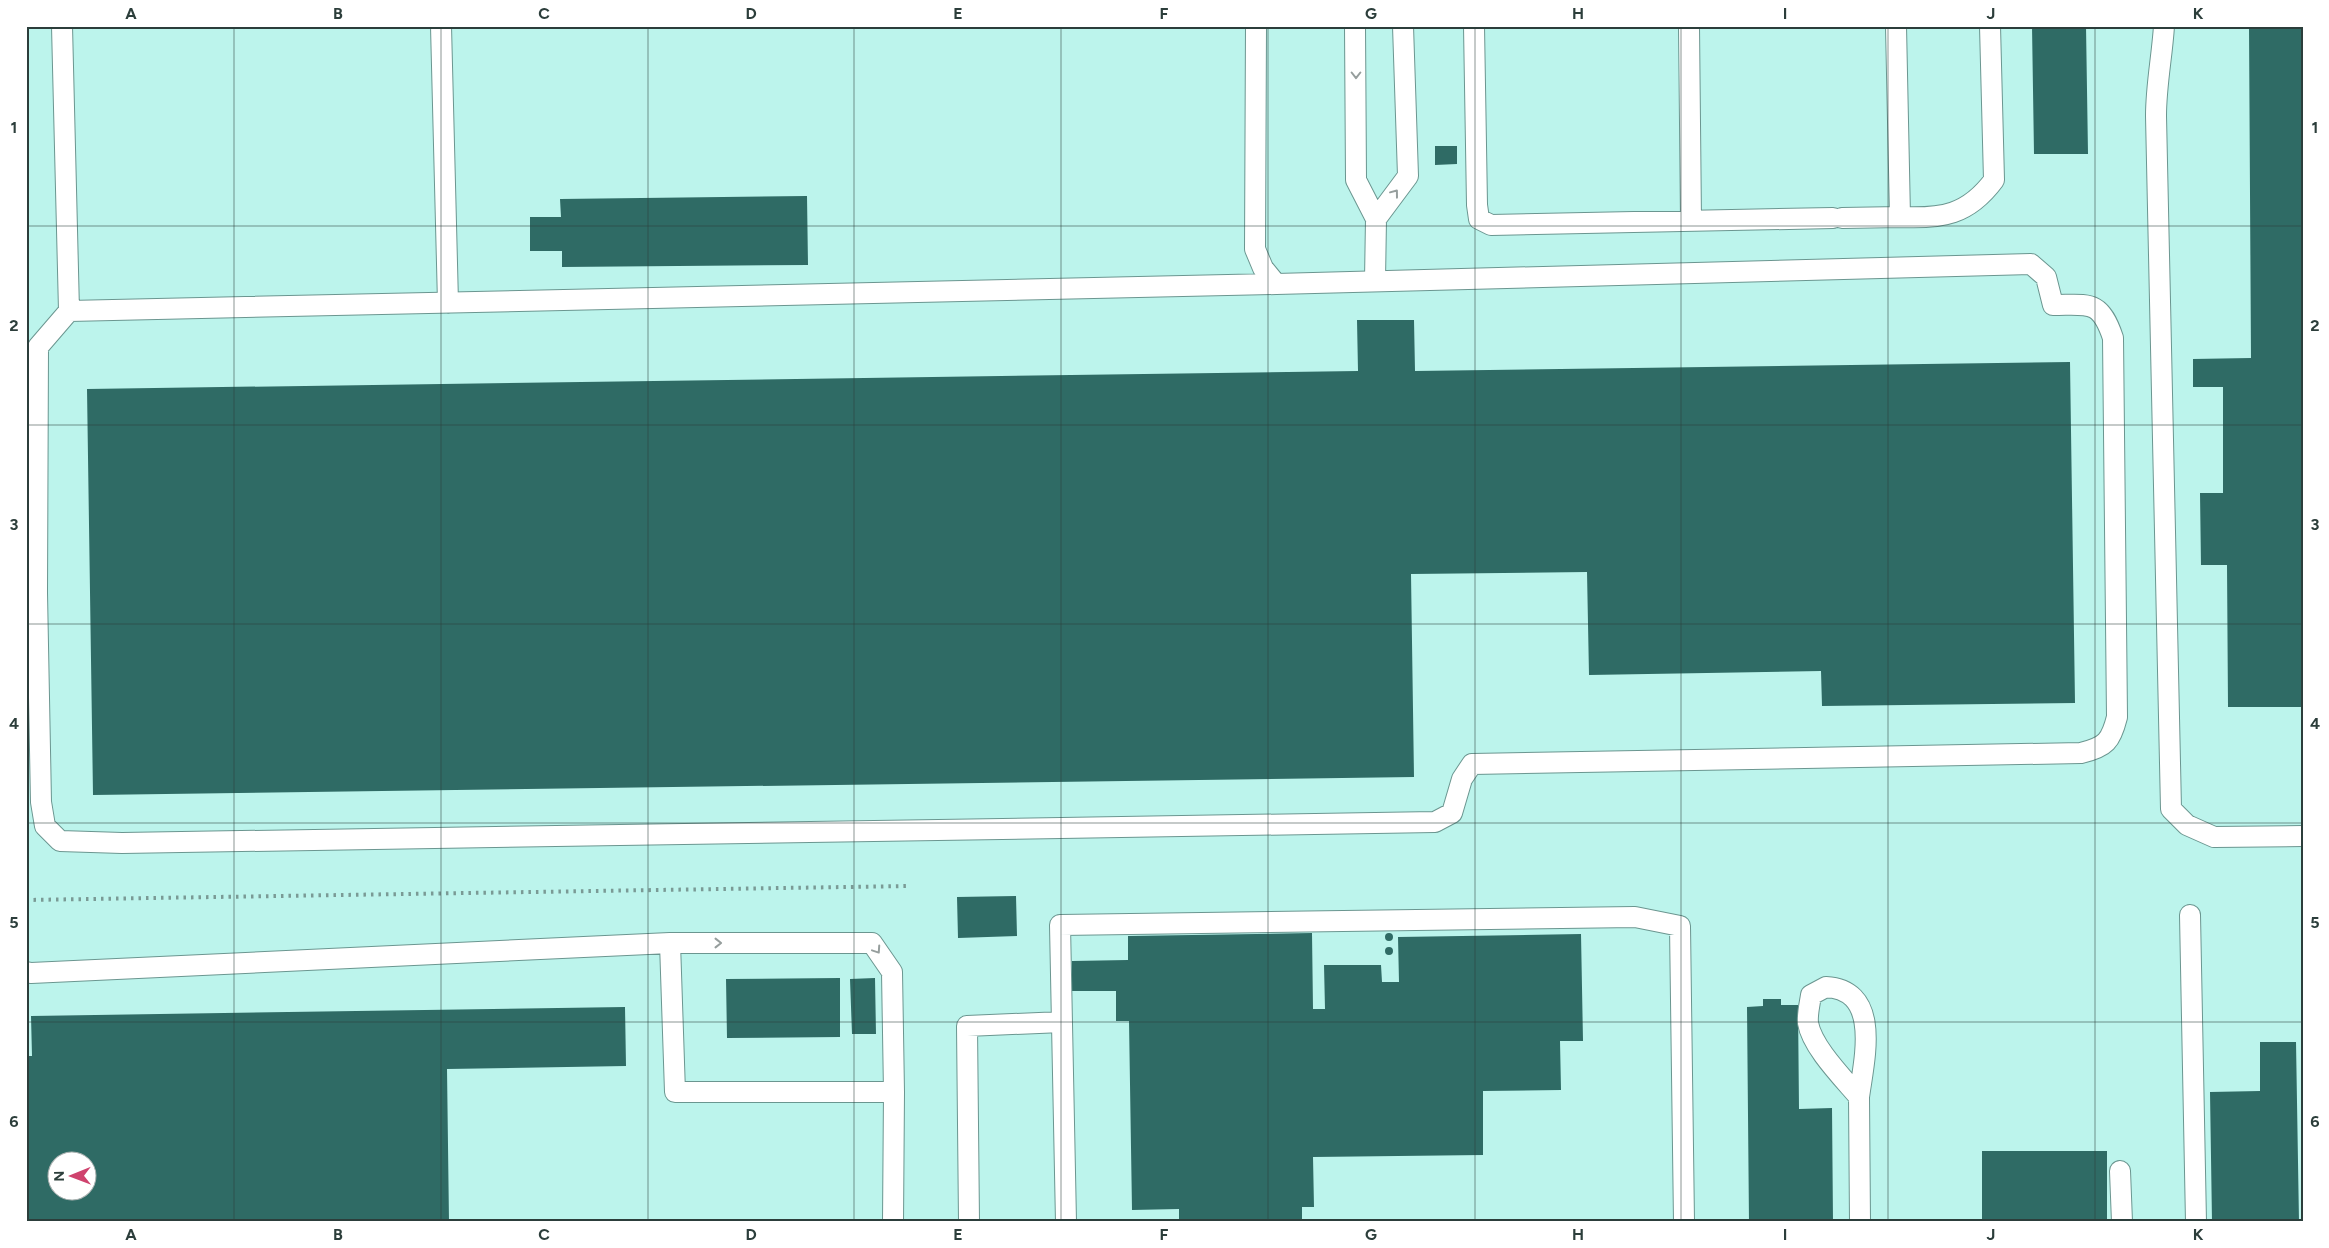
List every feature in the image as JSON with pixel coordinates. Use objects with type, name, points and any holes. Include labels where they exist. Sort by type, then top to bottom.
[{"type":"lane","points":[[62,26],[69,312],[38,348],[37,593],[41,802],[45,826],[60,842],[122,843],[565,837],[1435,822],[1452,813],[1462,778],[1472,764],[2081,753],[2098,749],[2112,736],[2117,717],[2113,338],[2106,317],[2089,305],[2053,305],[2046,277],[2031,264],[1276,284],[69,312]]},
{"type":"lane","points":[[441,26],[448,303]]},
{"type":"lane","points":[[1256,26],[1255,249],[1262,268],[1276,284]]},
{"type":"lane","points":[[1355,26],[1356,180],[1376,219],[1375,280]]},
{"type":"lane","points":[[1376,219],[1408,176],[1403,26]]},
{"type":"lane","points":[[1474,26],[1479,218],[1491,225],[1926,218],[1960,211],[1982,196],[1994,180],[1990,26]]},
{"type":"lane","points":[[1689,26],[1691,221]]},
{"type":"lane","points":[[1896,26],[1900,217]]},
{"type":"lane","points":[[2164,26],[2163,49],[2156,84],[2156,116],[2171,809],[2187,825],[2214,837],[2303,836]]},
{"type":"lane","points":[[2190,915],[2196,1222]]},
{"type":"lane","points":[[1066,1222],[1060,925],[1635,917],[1680,926],[1684,1222]]},
{"type":"lane","points":[[26,972],[41,973],[670,943],[872,943],[892,972],[894,1222]]},
{"type":"lane","points":[[670,943],[675,1092],[894,1092]]},
{"type":"lane","points":[[1859,1097],[1836,1070],[1814,1039],[1808,1022],[1811,995],[1826,987],[1838,988],[1852,994],[1860,1005],[1864,1022],[1866,1046],[1859,1097],[1860,1222]]},
{"type":"lane","points":[[970,1222],[967,1026],[1062,1022]]},
{"type":"lane","points":[[2120,1171],[2122,1222]]},
{"type":"shaded area","points":[[26,26],[2303,26],[2303,1222],[26,1222]]},
{"type":"building","points":[[2032,26],[2086,26],[2088,154],[2034,154]]},
{"type":"building","points":[[2249,26],[2303,26],[2303,707],[2228,707],[2227,565],[2201,565],[2200,493],[2223,493],[2223,387],[2193,387],[2193,359],[2251,358]]},
{"type":"building","points":[[1435,146],[1457,146],[1457,164],[1435,165]]},
{"type":"building","points":[[807,196],[808,265],[562,267],[562,251],[530,251],[530,217],[561,217],[560,199]]},
{"type":"building","points":[[1357,320],[1414,320],[1415,371],[2070,362],[2075,703],[1822,706],[1821,671],[1589,675],[1587,572],[1411,574],[1414,777],[93,795],[87,389],[1358,371]]},
{"type":"building","points":[[1016,896],[1017,936],[958,938],[957,897]]},
{"type":"building","points":[[1312,933],[1313,1009],[1325,1009],[1324,965],[1381,965],[1382,982],[1399,982],[1398,937],[1581,934],[1583,1041],[1560,1041],[1561,1090],[1483,1091],[1483,1155],[1313,1157],[1314,1207],[1302,1207],[1302,1222],[1179,1222],[1179,1209],[1132,1210],[1129,1021],[1116,1021],[1116,991],[1072,991],[1072,961],[1128,960],[1128,936]]},
{"type":"building","points":[[1389,933],[1393,937],[1389,941],[1385,937]]},
{"type":"building","points":[[1389,947],[1393,951],[1389,955],[1385,951]]},
{"type":"building","points":[[840,978],[840,1037],[727,1038],[726,979]]},
{"type":"building","points":[[875,978],[876,1034],[852,1034],[850,979]]},
{"type":"building","points":[[1763,999],[1781,999],[1781,1005],[1798,1005],[1799,1109],[1832,1108],[1833,1222],[1749,1222],[1747,1007],[1763,1006]]},
{"type":"building","points":[[625,1007],[626,1066],[447,1069],[449,1222],[26,1222],[26,1056],[32,1056],[31,1016]]},
{"type":"building","points":[[2260,1042],[2296,1042],[2299,1222],[2212,1222],[2210,1092],[2260,1091]]},
{"type":"building","points":[[1982,1151],[2107,1151],[2107,1222],[1982,1222]]},
{"type":"railway","points":[[26,900],[909,886]]}]
